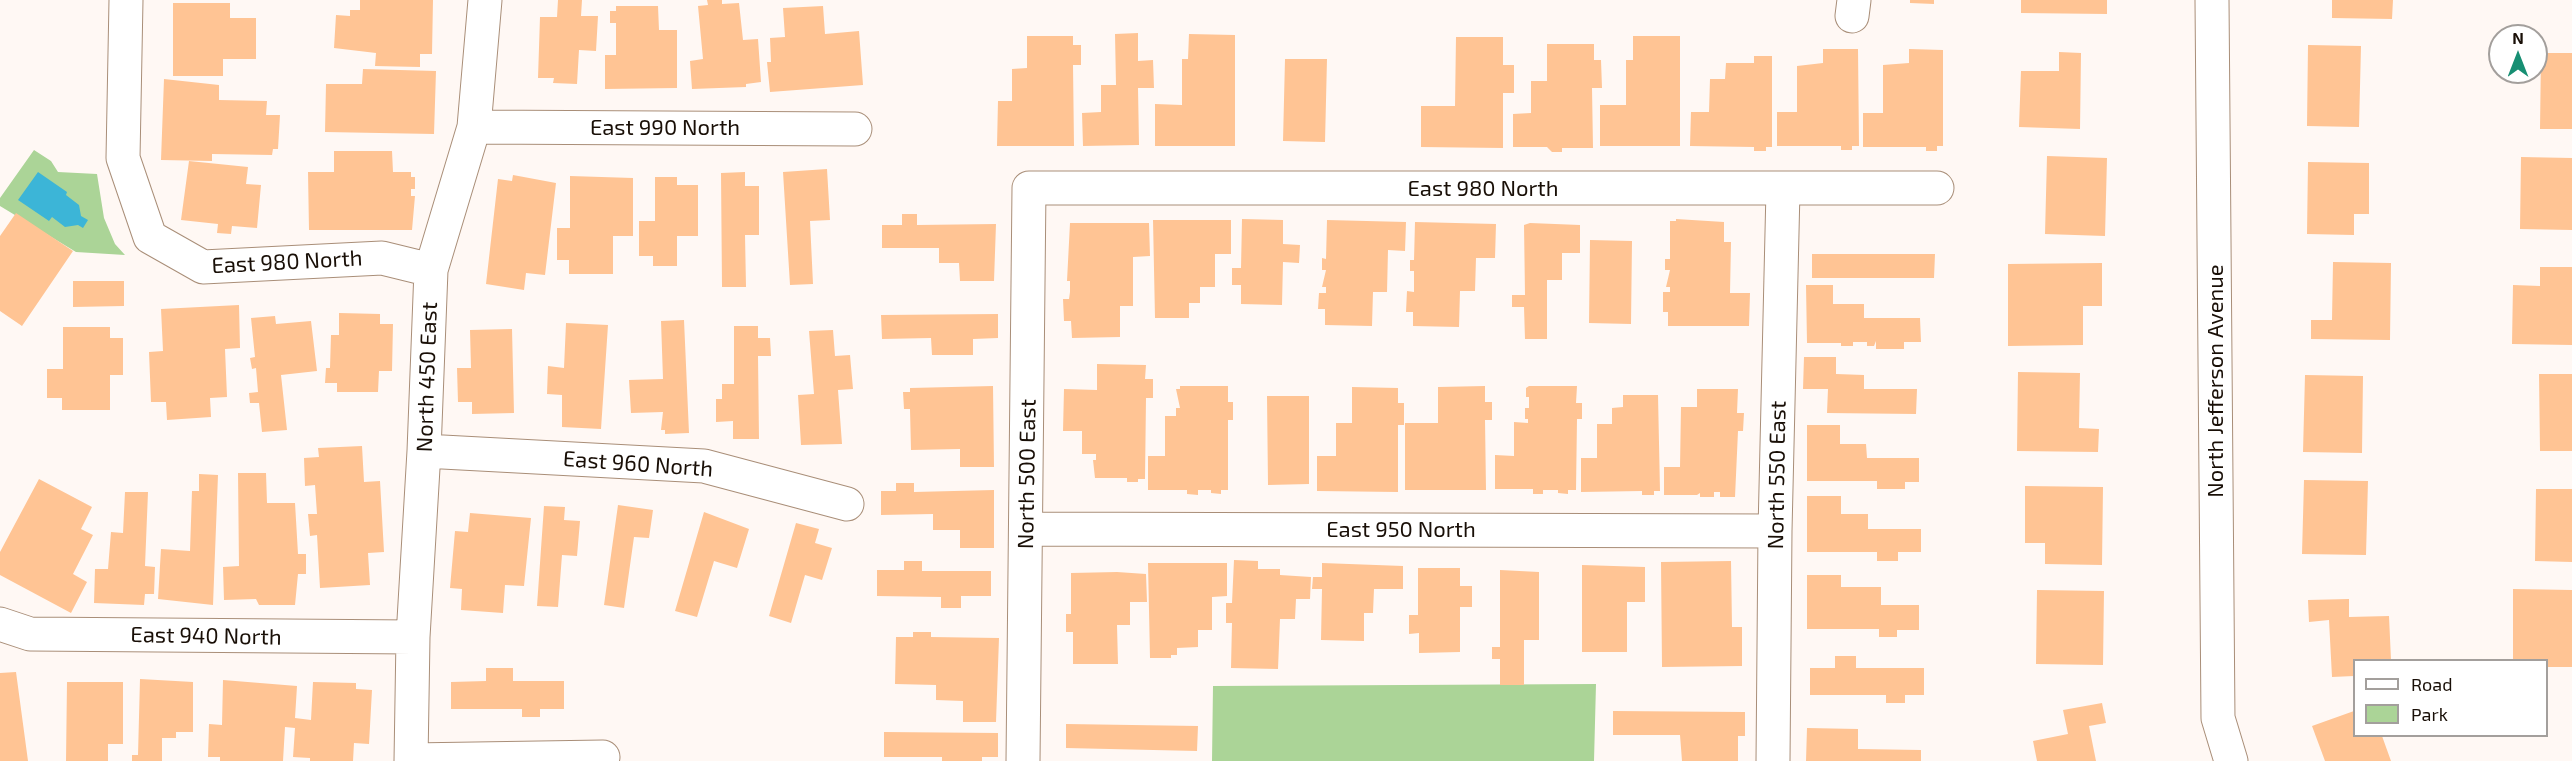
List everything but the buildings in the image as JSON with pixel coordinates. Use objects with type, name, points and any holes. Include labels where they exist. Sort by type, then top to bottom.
[{"type":"street","name":"East 980 North","points":[[126,0],[123,158],[150,237],[203,267],[382,258],[431,270]]},
{"type":"street","name":"North 450 East","points":[[411,761],[413,638],[424,451],[431,270],[474,128],[485,0]]},
{"type":"street","name":"North Jefferson Avenue","points":[[2212,0],[2218,718],[2231,761]]},
{"type":"street","name":"East 990 North","points":[[474,128],[855,129]]},
{"type":"street","name":"East 980 North","points":[[1029,188],[1783,190],[1937,188]]},
{"type":"street","name":"North 500 East","points":[[1023,761],[1029,188]]},
{"type":"street","name":"North 550 East","points":[[1773,761],[1775,531],[1783,190]]},
{"type":"street","name":"East 960 North","points":[[424,451],[704,466],[847,504]]},
{"type":"street","name":"East 950 North","points":[[1026,529],[1775,531]]},
{"type":"street","name":"East 940 North","points":[[0,624],[30,634],[413,638]]},
{"type":"street","points":[[411,761],[603,757]]},
{"type":"green space","points":[[34,150],[51,161],[58,172],[97,174],[104,218],[115,244],[125,255],[76,252],[0,206],[0,198]]},
{"type":"green space","points":[[1596,684],[1594,761],[1212,761],[1213,686]]},
{"type":"water","points":[[38,172],[67,192],[66,195],[79,205],[81,216],[88,220],[83,228],[78,225],[65,227],[52,217],[49,221],[18,200]]}]
